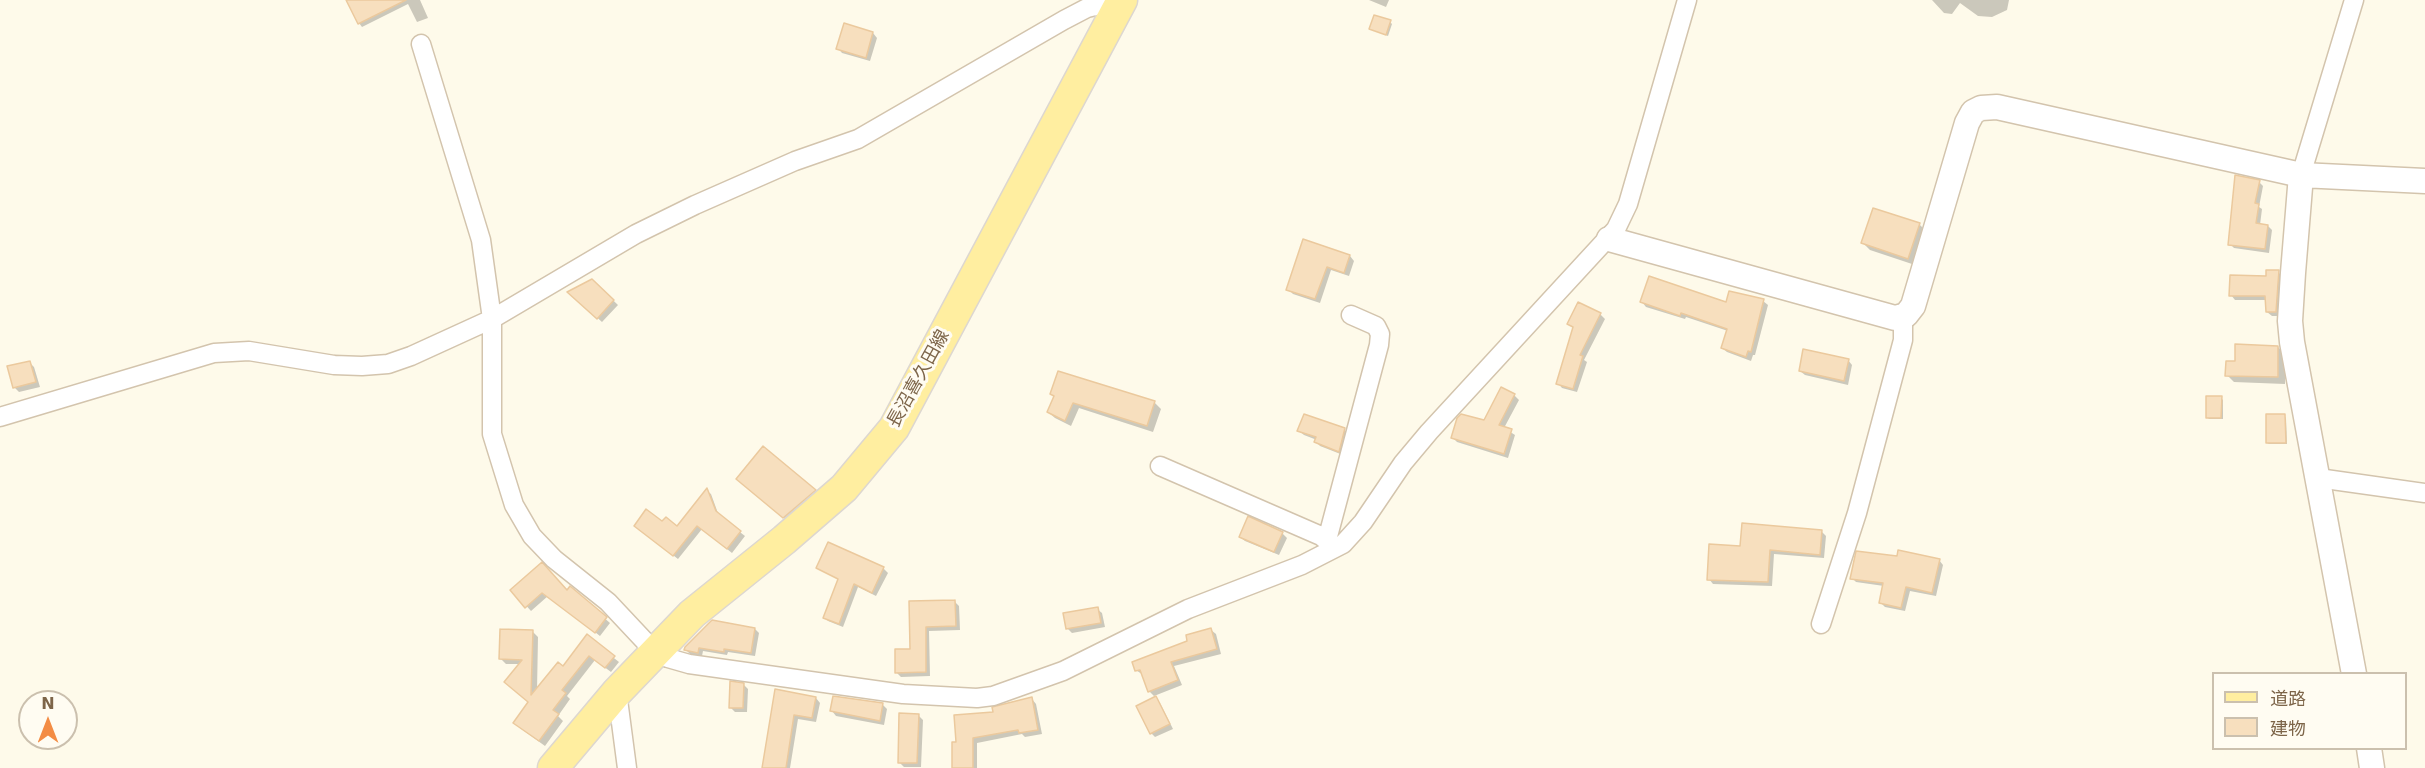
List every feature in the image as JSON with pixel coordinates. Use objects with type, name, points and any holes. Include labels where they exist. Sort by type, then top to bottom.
[{"type":"main road","name":"長沼喜久田線","points":[[553,768],[654,651],[692,614],[844,488],[894,428],[1121,0]]},
{"type":"street","points":[[0,417],[214,353],[249,351],[334,365],[362,366],[388,364],[411,356],[492,319],[636,234],[795,161],[858,139],[1064,20],[1087,8],[1121,0]]},
{"type":"street","points":[[1160,466],[1331,544],[1343,544],[1363,522],[1403,463],[1452,406],[1616,229],[1628,204],[1687,0]]},
{"type":"street","points":[[2354,0],[2301,175],[2290,321],[2297,375],[2354,672]]},
{"type":"street","points":[[421,44],[481,240],[492,319],[492,434],[514,505],[532,536],[546,551],[608,602],[654,651],[668,658],[689,664],[903,694],[945,698],[993,696],[1063,671],[1188,609],[1302,565],[1331,544],[1379,341],[1379,330],[1373,323],[1351,315]]},
{"type":"street","points":[[1609,239],[1895,318],[1906,315],[1913,306],[1967,123],[1973,112],[1981,108],[2009,108],[2301,175],[2425,182]]},
{"type":"street","points":[[1821,624],[1857,513],[1900,352],[1904,334],[1903,316]]},
{"type":"street","points":[[2318,478],[2425,493]]},
{"type":"street","points":[[617,692],[627,768]]},
{"type":"street","points":[[2368,750],[2372,768]]},
{"type":"building","points":[[346,0],[406,0],[358,24]]},
{"type":"building","points":[[1374,15],[1391,20],[1386,35],[1369,29]]},
{"type":"building","points":[[844,23],[873,32],[866,58],[836,49]]},
{"type":"building","points":[[2235,175],[2260,180],[2255,203],[2259,204],[2256,223],[2268,225],[2265,249],[2228,245]]},
{"type":"building","points":[[1873,208],[1920,223],[1908,259],[1861,243]]},
{"type":"building","points":[[1303,239],[1350,255],[1344,273],[1327,267],[1315,299],[1286,290]]},
{"type":"building","points":[[2266,270],[2279,270],[2276,312],[2266,312],[2265,296],[2229,296],[2230,275],[2266,276]]},
{"type":"building","points":[[1649,276],[1726,302],[1729,291],[1764,299],[1751,352],[1748,351],[1746,357],[1721,348],[1727,329],[1640,302]]},
{"type":"building","points":[[592,279],[614,300],[597,319],[567,292]]},
{"type":"building","points":[[1578,302],[1601,313],[1580,355],[1583,356],[1573,389],[1556,384],[1573,327],[1567,324]]},
{"type":"building","points":[[2235,344],[2278,346],[2278,377],[2225,376],[2226,361],[2235,361]]},
{"type":"building","points":[[1803,349],[1849,359],[1844,381],[1799,371]]},
{"type":"building","points":[[30,361],[36,382],[13,388],[7,366]]},
{"type":"building","points":[[1058,371],[1155,401],[1147,426],[1073,403],[1065,421],[1047,412],[1054,396],[1050,394]]},
{"type":"building","points":[[1501,387],[1515,394],[1499,425],[1512,429],[1504,454],[1451,438],[1457,418],[1461,414],[1484,420]]},
{"type":"building","points":[[2206,396],[2222,396],[2221,418],[2206,418]]},
{"type":"building","points":[[1304,414],[1345,428],[1339,452],[1314,442],[1316,437],[1297,431]]},
{"type":"building","points":[[2266,414],[2285,414],[2286,443],[2266,443]]},
{"type":"building","points":[[763,446],[816,490],[783,518],[736,479]]},
{"type":"building","points":[[707,488],[716,511],[741,531],[727,549],[697,526],[673,556],[634,526],[646,509],[662,521],[666,517],[677,526]]},
{"type":"building","points":[[1248,516],[1283,532],[1274,552],[1239,537]]},
{"type":"building","points":[[1742,523],[1822,530],[1820,555],[1770,550],[1768,582],[1707,580],[1709,544],[1740,546]]},
{"type":"building","points":[[828,542],[884,567],[872,593],[854,584],[839,624],[823,618],[838,579],[816,568]]},
{"type":"building","points":[[1898,550],[1940,559],[1932,593],[1906,587],[1901,608],[1879,603],[1883,583],[1850,579],[1856,551],[1897,556]]},
{"type":"building","points":[[542,562],[567,590],[570,586],[607,617],[595,633],[542,593],[525,608],[510,590]]},
{"type":"building","points":[[955,600],[956,626],[926,627],[926,672],[895,673],[895,649],[910,649],[909,601]]},
{"type":"building","points":[[1098,607],[1101,623],[1066,629],[1063,613]]},
{"type":"building","points":[[712,620],[755,628],[751,653],[724,649],[724,652],[699,648],[698,653],[684,650]]},
{"type":"building","points":[[1211,628],[1217,649],[1171,662],[1178,680],[1148,692],[1140,670],[1135,671],[1132,662],[1187,641],[1186,635]]},
{"type":"building","points":[[500,629],[533,630],[531,695],[558,662],[563,666],[587,634],[615,656],[605,668],[589,656],[562,690],[566,693],[553,710],[559,714],[539,741],[513,723],[528,702],[504,682],[522,660],[499,659]]},
{"type":"building","points":[[730,681],[744,683],[743,708],[729,708]]},
{"type":"building","points":[[775,689],[816,697],[812,718],[794,715],[786,768],[762,768]]},
{"type":"building","points":[[833,696],[883,703],[880,721],[830,711]]},
{"type":"building","points":[[1156,696],[1170,724],[1150,734],[1136,706]]},
{"type":"building","points":[[1032,697],[1038,730],[1019,733],[1018,730],[973,738],[973,768],[952,768],[952,742],[956,742],[954,715],[993,712],[992,707]]},
{"type":"building","points":[[899,713],[919,714],[917,763],[898,763]]}]
